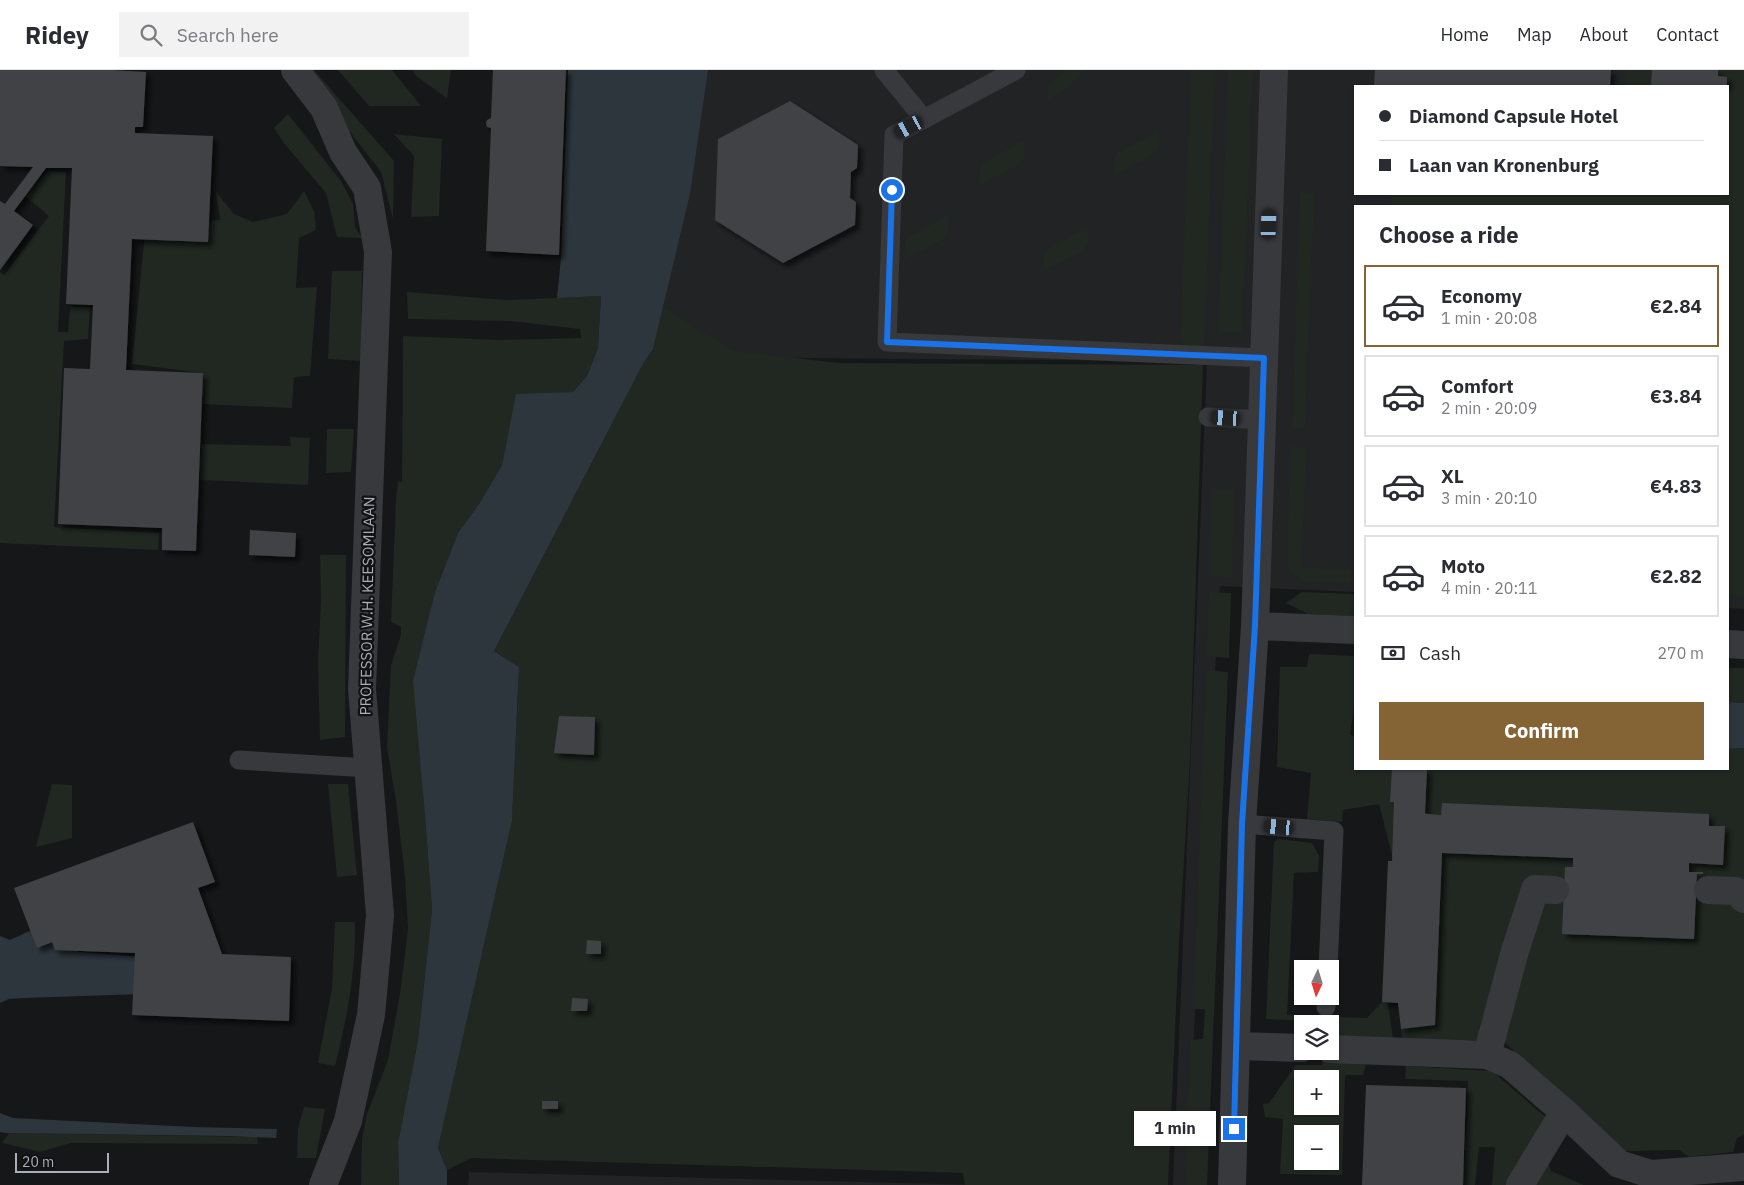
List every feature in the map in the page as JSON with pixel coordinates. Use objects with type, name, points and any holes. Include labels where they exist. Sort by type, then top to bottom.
[{"type":"street","name":"PROFESSOR W.H. KEESOMLAAN","points":[[295,70],[324,108],[343,152],[367,188],[378,252],[362,688],[380,915],[372,1014],[348,1121],[323,1185]]},
{"type":"street","points":[[1232,1185],[1242,824],[1255,626],[1274,70]]},
{"type":"street","points":[[1255,626],[1354,630]]},
{"type":"street","points":[[1729,644],[1744,645]]},
{"type":"street","points":[[1486,1055],[1534,889],[1555,890]]},
{"type":"street","points":[[1708,890],[1736,891],[1744,899]]},
{"type":"street","points":[[1236,1046],[1294,1048]]},
{"type":"street","points":[[1339,1050],[1486,1055],[1510,1065],[1564,1112],[1619,1164],[1651,1180],[1744,1167]]},
{"type":"street","points":[[1520,1185],[1564,1112]]},
{"type":"lane","points":[[884,70],[924,119]]},
{"type":"lane","points":[[1016,70],[894,136],[887,342],[1264,358]]},
{"type":"lane","points":[[1208,417],[1262,420]]},
{"type":"lane","points":[[239,760],[368,768]]},
{"type":"lane","points":[[1242,824],[1334,831],[1328,960]]},
{"type":"shaded area","points":[[302,70],[314,70],[394,161],[393,219],[381,172]]},
{"type":"shaded area","points":[[338,70],[392,70],[421,106],[369,106]]},
{"type":"shaded area","points":[[413,70],[451,70],[447,98],[416,76]]},
{"type":"shaded area","points":[[568,70],[708,70],[690,194],[653,349],[644,362],[494,651],[519,667],[512,821],[438,1148],[447,1170],[447,1185],[399,1185],[398,1143],[418,1040],[432,910],[413,681],[435,592],[458,533],[481,501],[502,465],[516,394],[573,392],[587,376],[598,348],[601,296],[557,298],[561,258]]},
{"type":"shaded area","points":[[681,70],[1744,70],[1744,609],[1729,608],[1729,205],[1354,205],[1354,592],[1220,586],[1185,1185],[1173,1185],[1207,361],[647,357]]},
{"type":"shaded area","points":[[1066,70],[1084,70],[1065,90],[1048,101],[1047,86]]},
{"type":"shaded area","points":[[1191,70],[1215,70],[1204,347],[1185,347],[1180,339]]},
{"type":"shaded area","points":[[1228,70],[1253,70],[1242,332],[1218,332]]},
{"type":"shaded area","points":[[1626,70],[1744,70],[1744,596],[1729,595],[1729,205],[1392,205],[1392,195],[1729,195],[1729,85],[1625,85]]},
{"type":"shaded area","points":[[288,114],[341,181],[353,204],[355,227],[362,238],[337,237],[326,193],[283,142],[274,128]]},
{"type":"shaded area","points":[[1157,131],[1159,132],[1159,146],[1154,154],[1117,174],[1114,172],[1117,153]]},
{"type":"shaded area","points":[[394,134],[442,139],[439,216],[411,217],[414,156]]},
{"type":"shaded area","points":[[1022,141],[1025,143],[1024,156],[1020,164],[982,184],[979,183],[982,163]]},
{"type":"shaded area","points":[[48,171],[66,172],[58,332],[68,332],[70,307],[90,307],[88,339],[64,341],[54,527],[159,533],[158,550],[0,543],[0,272],[4,275],[49,216],[25,196]]},
{"type":"shaded area","points":[[304,191],[314,211],[316,230],[299,238],[296,288],[317,287],[310,376],[294,377],[292,408],[202,404],[203,373],[132,364],[146,223],[220,220],[216,192],[234,214],[253,222],[287,214]]},
{"type":"shaded area","points":[[1300,193],[1316,193],[1311,262],[1305,429],[1292,428]]},
{"type":"shaded area","points":[[946,216],[949,218],[948,234],[944,239],[906,259],[904,258],[907,238]]},
{"type":"shaded area","points":[[1085,228],[1088,229],[1088,243],[1083,251],[1045,271],[1043,270],[1046,250]]},
{"type":"shaded area","points":[[332,271],[362,271],[361,361],[328,359]]},
{"type":"shaded area","points":[[407,292],[507,300],[601,296],[598,348],[587,376],[573,392],[516,395],[502,465],[481,501],[458,533],[435,592],[427,627],[425,815],[432,910],[418,1040],[398,1143],[399,1185],[361,1185],[362,1139],[367,1114],[388,1060],[400,994],[408,929],[405,877],[396,801],[387,748],[391,665],[401,635],[401,627],[391,622],[396,499],[398,482],[402,482],[403,336],[501,340],[581,338],[580,329],[510,321],[408,319]]},
{"type":"shaded area","points":[[664,308],[734,351],[839,363],[1203,365],[1190,761],[1179,942],[1168,1185],[965,1185],[963,1173],[471,1158],[447,1170],[438,1148],[512,821],[519,667],[494,651],[644,362],[653,349]]},
{"type":"shaded area","points":[[327,429],[354,429],[351,472],[326,473]]},
{"type":"shaded area","points":[[290,437],[310,438],[308,485],[199,480],[201,444],[291,446]]},
{"type":"shaded area","points":[[1290,446],[1307,448],[1301,567],[1354,570],[1354,583],[1304,581],[1291,573],[1287,562]]},
{"type":"shaded area","points":[[1211,489],[1234,489],[1232,578],[1209,576]]},
{"type":"shaded area","points":[[320,555],[346,555],[345,737],[320,740],[318,663],[321,599]]},
{"type":"shaded area","points":[[1209,592],[1231,593],[1229,658],[1206,656]]},
{"type":"shaded area","points":[[1302,592],[1354,594],[1354,616],[1308,614],[1286,603]]},
{"type":"shaded area","points":[[1309,654],[1354,656],[1354,707],[1350,735],[1354,736],[1354,770],[1729,770],[1729,749],[1744,748],[1744,1135],[1737,1138],[1733,1152],[1689,1157],[1679,1150],[1623,1151],[1502,1040],[1403,1040],[1401,1029],[1435,1025],[1379,804],[1343,810],[1342,822],[1307,819],[1311,773],[1277,767],[1280,667],[1307,667]]},
{"type":"shaded area","points":[[1729,668],[1744,668],[1744,703],[1729,702]]},
{"type":"shaded area","points":[[1206,670],[1228,672],[1207,1185],[1185,1185],[1190,1040],[1203,1039],[1205,1009],[1193,1009]]},
{"type":"shaded area","points":[[1729,702],[1744,703],[1744,748],[1729,749]]},
{"type":"shaded area","points":[[52,784],[72,785],[72,838],[36,847]]},
{"type":"shaded area","points":[[328,784],[348,784],[357,875],[337,877]]},
{"type":"shaded area","points":[[1279,839],[1312,843],[1319,856],[1318,872],[1294,873],[1287,1015],[1294,1015],[1294,1020],[1266,1019],[1274,842]]},
{"type":"shaded area","points":[[335,922],[355,922],[355,940],[350,995],[335,1066],[318,1063],[332,988]]},
{"type":"shaded area","points":[[45,924],[75,935],[79,952],[142,957],[140,994],[9,999],[0,1003],[0,936],[10,940]]},
{"type":"shaded area","points":[[1382,1002],[1388,1003],[1393,1039],[1339,1036],[1339,1017],[1367,1018]]},
{"type":"shaded area","points":[[1323,1060],[1366,1063],[1363,1075],[1345,1075],[1342,1175],[1280,1174],[1283,1119],[1265,1117],[1263,1104],[1269,1103],[1296,1065],[1322,1065]]},
{"type":"shaded area","points":[[1406,1066],[1492,1071],[1549,1120],[1508,1185],[1492,1185],[1495,1147],[1479,1147],[1475,1185],[1463,1185],[1468,1081],[1405,1079]]},
{"type":"shaded area","points":[[304,1107],[325,1109],[316,1158],[297,1158],[298,1128]]},
{"type":"shaded area","points":[[0,1113],[13,1118],[277,1129],[276,1138],[6,1133],[0,1132]]},
{"type":"shaded area","points":[[9,1133],[257,1137],[258,1144],[71,1143],[40,1152],[2,1143]]},
{"type":"shaded area","points":[[1545,1155],[1551,1171],[1584,1185],[1527,1185]]},
{"type":"shaded area","points":[[469,1172],[980,1185],[468,1185]]},
{"type":"building","points":[[0,70],[112,70],[146,72],[143,127],[135,127],[135,133],[213,136],[208,242],[132,239],[126,370],[203,373],[196,551],[162,550],[162,528],[58,524],[64,368],[90,369],[93,305],[66,304],[72,168],[46,168],[14,211],[33,225],[0,270],[0,201],[5,204],[33,167],[0,166]]},
{"type":"building","points":[[493,70],[566,70],[559,255],[486,251],[491,128],[487,127],[486,123],[491,118]]},
{"type":"building","points":[[1375,70],[1611,70],[1610,85],[1374,85]]},
{"type":"building","points":[[1652,70],[1718,70],[1718,76],[1727,77],[1727,85],[1651,85]]},
{"type":"building","points":[[790,101],[858,145],[857,168],[851,172],[850,198],[856,202],[855,225],[783,263],[715,220],[718,139]]},
{"type":"building","points":[[250,530],[296,533],[295,557],[249,555]]},
{"type":"building","points":[[559,716],[595,717],[594,755],[554,753]]},
{"type":"building","points":[[1392,770],[1427,770],[1425,813],[1427,814],[1441,815],[1442,803],[1709,814],[1709,826],[1725,826],[1723,865],[1689,863],[1689,872],[1703,872],[1703,874],[1697,874],[1694,939],[1562,934],[1565,867],[1573,867],[1573,858],[1442,853],[1435,1025],[1401,1029],[1398,1003],[1382,1002],[1388,861],[1392,861],[1394,802],[1390,802]]},
{"type":"building","points":[[193,822],[215,882],[198,888],[222,954],[291,957],[289,1021],[132,1015],[135,953],[55,950],[52,942],[37,948],[14,888]]},
{"type":"building","points":[[587,940],[601,941],[601,954],[586,954]]},
{"type":"building","points":[[572,998],[588,999],[587,1011],[571,1011]]},
{"type":"building","points":[[1366,1085],[1466,1088],[1463,1185],[1362,1185]]},
{"type":"building","points":[[542,1101],[558,1101],[558,1109],[542,1109]]},
{"type":"route","points":[[892,190],[887,342],[1264,358],[1255,626],[1242,824],[1234,1129]]}]
